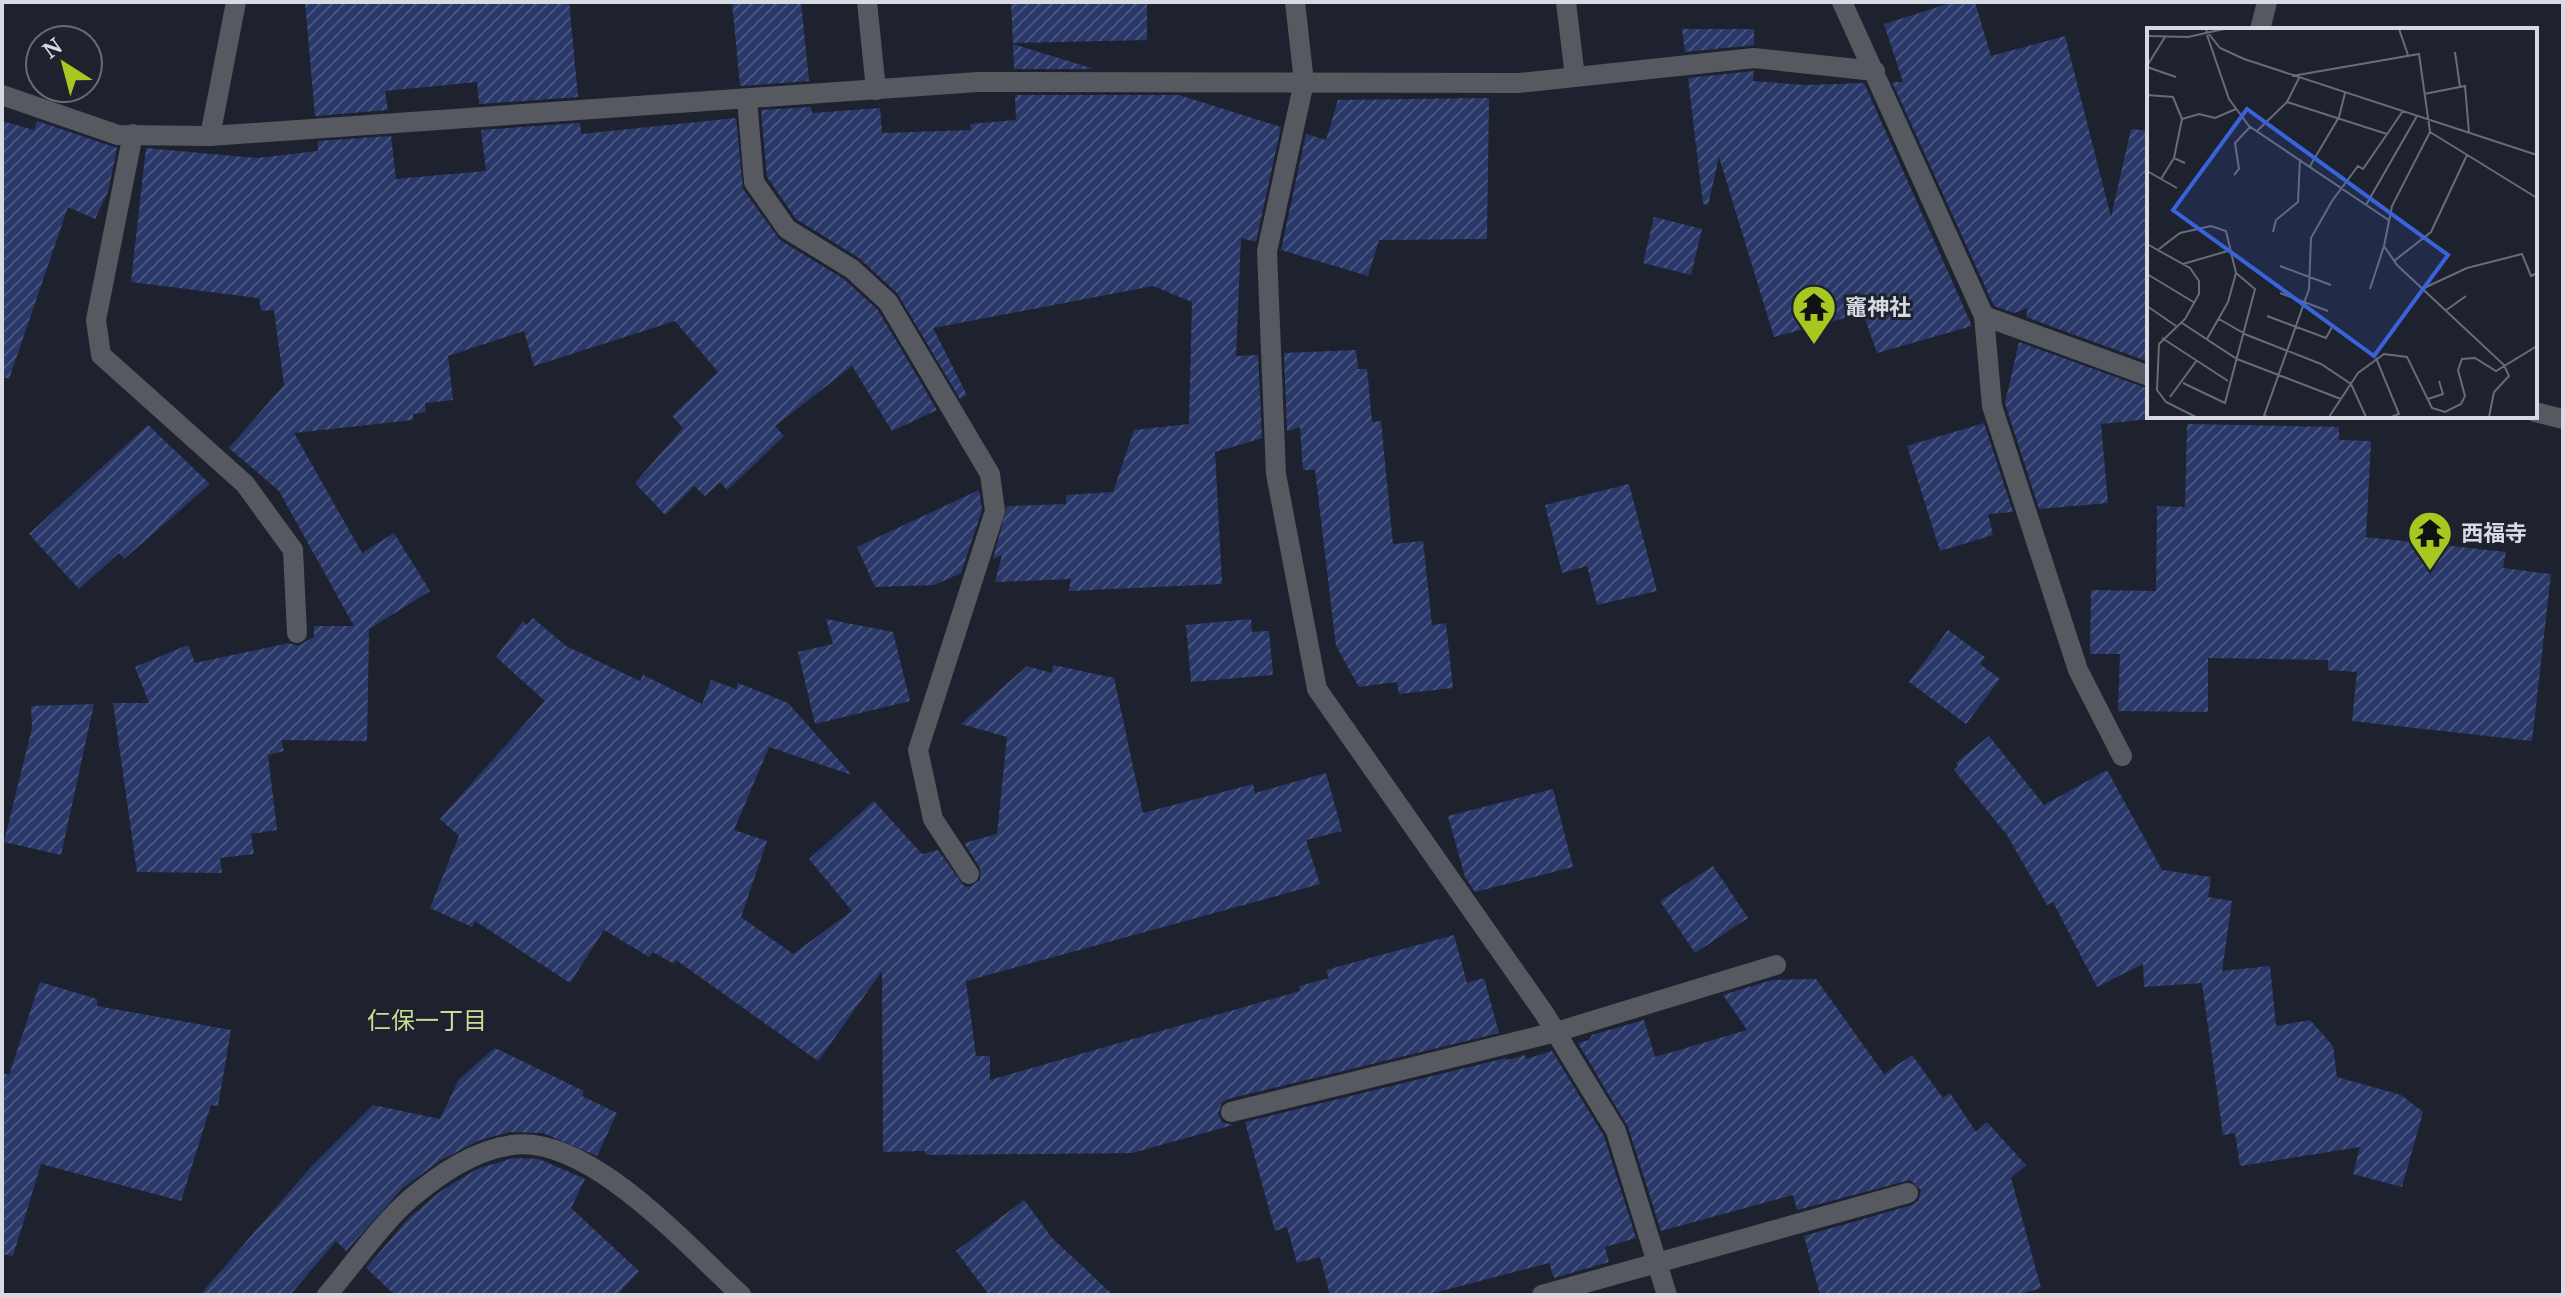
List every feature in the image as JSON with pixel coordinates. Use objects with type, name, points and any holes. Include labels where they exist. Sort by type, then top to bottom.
[{"type":"street","points":[[210,136],[236,2]]},
{"type":"street","points":[[867,2],[876,90]]},
{"type":"street","points":[[1295,2],[1304,82],[1267,251],[1276,474],[1317,689],[1556,1032],[1616,1131],[1667,1295]]},
{"type":"street","points":[[1566,2],[1575,77]]},
{"type":"street","points":[[1842,2],[1984,316],[1992,406],[2078,670],[2122,756]]},
{"type":"street","points":[[2260,28],[2267,2]]},
{"type":"street","points":[[2,95],[118,135],[210,136],[978,82],[1519,83],[1754,58],[1875,71]]},
{"type":"street","points":[[747,99],[754,182],[787,229],[852,269],[888,302],[990,474],[995,511],[918,750],[933,819],[969,874]]},
{"type":"street","points":[[133,134],[96,320],[101,355],[245,484],[293,550],[297,633]]},
{"type":"street","points":[[1984,316],[2147,375]]},
{"type":"street","points":[[2537,412],[2563,419]]},
{"type":"street","points":[[1231,1112],[1556,1032],[1776,965]]},
{"type":"street","points":[[327,1295],[409,1199],[466,1158],[514,1144],[565,1153],[613,1179],[741,1295]]},
{"type":"street","points":[[1542,1295],[1908,1193]]},
{"type":"street","points":[[709,1295],[723,1279]]},
{"type":"building","points":[[305,2],[569,2],[578,97],[479,104],[477,82],[385,91],[388,110],[315,116]]},
{"type":"building","points":[[732,2],[801,2],[809,81],[740,86]]},
{"type":"building","points":[[1011,2],[1147,2],[1147,40],[1013,43]]},
{"type":"building","points":[[1954,2],[1975,2],[1991,56],[2065,36],[2111,217],[2131,129],[2147,131],[2147,361],[2026,317],[2028,308],[2014,313],[1994,306],[1892,82],[1903,82],[1884,24]]},
{"type":"building","points":[[1682,29],[1754,29],[1754,45],[1685,52]]},
{"type":"building","points":[[1013,44],[1094,69],[1014,69]]},
{"type":"building","points":[[1754,71],[1753,81],[1805,85],[1864,83],[1972,326],[1877,353],[1863,313],[1774,337],[1719,157],[1708,205],[1703,204],[1688,78]]},
{"type":"building","points":[[1015,95],[1179,95],[1281,127],[1256,242],[1241,238],[1236,356],[1258,355],[1262,438],[1215,452],[1222,584],[1069,591],[1071,579],[995,582],[1002,555],[993,559],[1007,506],[1066,504],[1066,495],[1113,492],[1134,430],[1189,424],[1192,302],[1153,286],[933,328],[967,395],[960,399],[897,293],[859,258],[796,219],[767,177],[761,110],[811,107],[812,113],[880,108],[882,133],[971,130],[970,124],[1016,120]]},
{"type":"building","points":[[1489,98],[1487,239],[1379,240],[1368,276],[1281,250],[1306,134],[1326,140],[1338,100]]},
{"type":"building","points":[[736,118],[743,189],[780,240],[844,279],[878,310],[937,410],[892,431],[852,366],[775,426],[784,436],[727,490],[720,482],[705,496],[694,486],[665,515],[635,483],[683,428],[672,416],[718,372],[675,321],[534,366],[524,331],[448,356],[453,400],[425,403],[426,412],[413,414],[413,420],[294,433],[362,553],[394,533],[430,591],[369,629],[367,741],[281,740],[284,751],[268,755],[277,830],[251,834],[254,854],[220,858],[222,873],[137,872],[113,703],[149,703],[135,667],[188,645],[195,663],[289,643],[298,646],[314,637],[314,626],[354,626],[279,491],[229,448],[284,385],[274,310],[261,311],[259,298],[131,282],[146,148],[257,158],[318,151],[318,141],[391,136],[396,179],[486,171],[481,130],[580,123],[581,134]]},
{"type":"building","points":[[2,121],[34,130],[37,121],[117,148],[108,192],[95,219],[68,207],[9,379],[2,377]]},
{"type":"building","points":[[1654,217],[1702,229],[1691,275],[1643,263]]},
{"type":"building","points":[[2019,342],[2147,388],[2149,419],[2101,424],[2108,503],[2039,509],[2005,403]]},
{"type":"building","points":[[1356,350],[1358,369],[1367,369],[1372,422],[1381,421],[1393,544],[1423,541],[1432,625],[1446,623],[1453,688],[1399,694],[1397,682],[1359,687],[1336,646],[1315,470],[1303,470],[1300,427],[1287,431],[1284,353]]},
{"type":"building","points":[[1984,423],[2013,512],[1988,514],[1993,535],[1940,551],[1907,446]]},
{"type":"building","points":[[2187,424],[2339,427],[2339,440],[2371,441],[2366,537],[2506,552],[2503,568],[2551,574],[2532,741],[2352,721],[2357,672],[2328,670],[2328,660],[2208,658],[2208,712],[2118,711],[2120,654],[2090,654],[2091,590],[2156,591],[2157,506],[2185,507]]},
{"type":"building","points":[[148,425],[210,484],[124,559],[119,553],[79,589],[29,534]]},
{"type":"building","points":[[1629,484],[1657,591],[1597,605],[1587,566],[1562,573],[1545,505]]},
{"type":"building","points":[[979,490],[982,510],[961,573],[934,585],[875,587],[857,547]]},
{"type":"building","points":[[533,618],[566,646],[640,681],[643,675],[702,704],[711,680],[736,689],[738,683],[788,703],[852,775],[769,747],[734,830],[767,841],[741,917],[793,954],[852,911],[809,859],[874,801],[922,854],[938,850],[964,886],[970,887],[980,880],[980,868],[964,843],[997,834],[1007,737],[961,724],[1027,666],[1052,673],[1053,665],[1114,678],[1143,813],[1253,784],[1255,793],[1326,773],[1342,831],[1306,840],[1320,884],[966,981],[976,1056],[990,1056],[990,1080],[1300,991],[1299,986],[1329,978],[1326,970],[1454,935],[1467,983],[1484,978],[1499,1033],[1228,1099],[1222,1103],[1218,1114],[1222,1122],[1233,1125],[1132,1153],[926,1155],[925,1151],[883,1152],[882,971],[818,1061],[676,960],[674,964],[653,952],[649,957],[604,930],[570,983],[475,921],[472,927],[430,908],[459,836],[440,819],[545,701],[496,657],[523,621],[527,625]]},
{"type":"building","points":[[826,619],[893,632],[910,701],[815,724],[798,652],[833,644]]},
{"type":"building","points":[[1251,619],[1252,632],[1269,631],[1273,675],[1191,682],[1186,625]]},
{"type":"building","points":[[1948,630],[1985,657],[1980,664],[2000,679],[1966,724],[1909,682]]},
{"type":"building","points":[[94,704],[61,855],[4,842],[32,728],[31,706]]},
{"type":"building","points":[[1989,736],[2044,805],[2107,770],[2162,870],[2211,877],[2208,897],[2232,901],[2222,971],[2270,966],[2276,1026],[2310,1020],[2333,1046],[2337,1077],[2401,1095],[2423,1112],[2402,1187],[2353,1174],[2360,1147],[2240,1166],[2235,1133],[2223,1135],[2202,983],[2144,987],[2143,964],[2097,987],[2053,902],[2047,905],[2007,835],[1954,770],[1958,766],[1956,763]]},
{"type":"building","points":[[1553,789],[1573,867],[1475,892],[1465,877],[1448,816]]},
{"type":"building","points":[[1713,866],[1748,918],[1695,953],[1660,901]]},
{"type":"building","points":[[1816,979],[1884,1074],[1912,1055],[1943,1098],[1950,1093],[1976,1132],[1987,1122],[2026,1165],[2011,1178],[2041,1288],[2017,1295],[1820,1295],[1804,1236],[1912,1205],[1918,1201],[1921,1190],[1910,1180],[1797,1210],[1793,1195],[1661,1231],[1628,1127],[1578,1043],[1589,1040],[1592,1035],[1644,1020],[1655,1057],[1747,1030],[1723,995],[1772,980]]},
{"type":"building","points":[[40,982],[97,999],[97,1006],[231,1030],[218,1106],[211,1105],[181,1201],[41,1164],[13,1256],[2,1254],[2,1073],[9,1075]]},
{"type":"building","points":[[495,1048],[584,1091],[582,1096],[617,1113],[597,1156],[543,1133],[510,1132],[480,1140],[439,1161],[403,1188],[346,1251],[336,1241],[290,1295],[200,1295],[310,1168],[373,1105],[440,1119],[459,1079]]},
{"type":"building","points":[[1552,1051],[1604,1136],[1636,1238],[1605,1247],[1609,1262],[1554,1278],[1549,1263],[1426,1295],[1330,1295],[1320,1257],[1297,1263],[1287,1227],[1275,1231],[1245,1122],[1506,1058],[1525,1055],[1526,1059]]},
{"type":"building","points":[[513,1158],[539,1159],[585,1179],[571,1208],[639,1271],[617,1295],[395,1295],[366,1268],[409,1218],[441,1191],[477,1169]]},
{"type":"building","points":[[1024,1200],[1052,1238],[1113,1295],[989,1295],[956,1251]]},
{"type":"place","name":"竈神社","points":[[1814,346]]},
{"type":"place","name":"西福寺","points":[[2430,572]]},
{"type":"district","name":"仁保一丁目","points":[[427,1021]]}]
